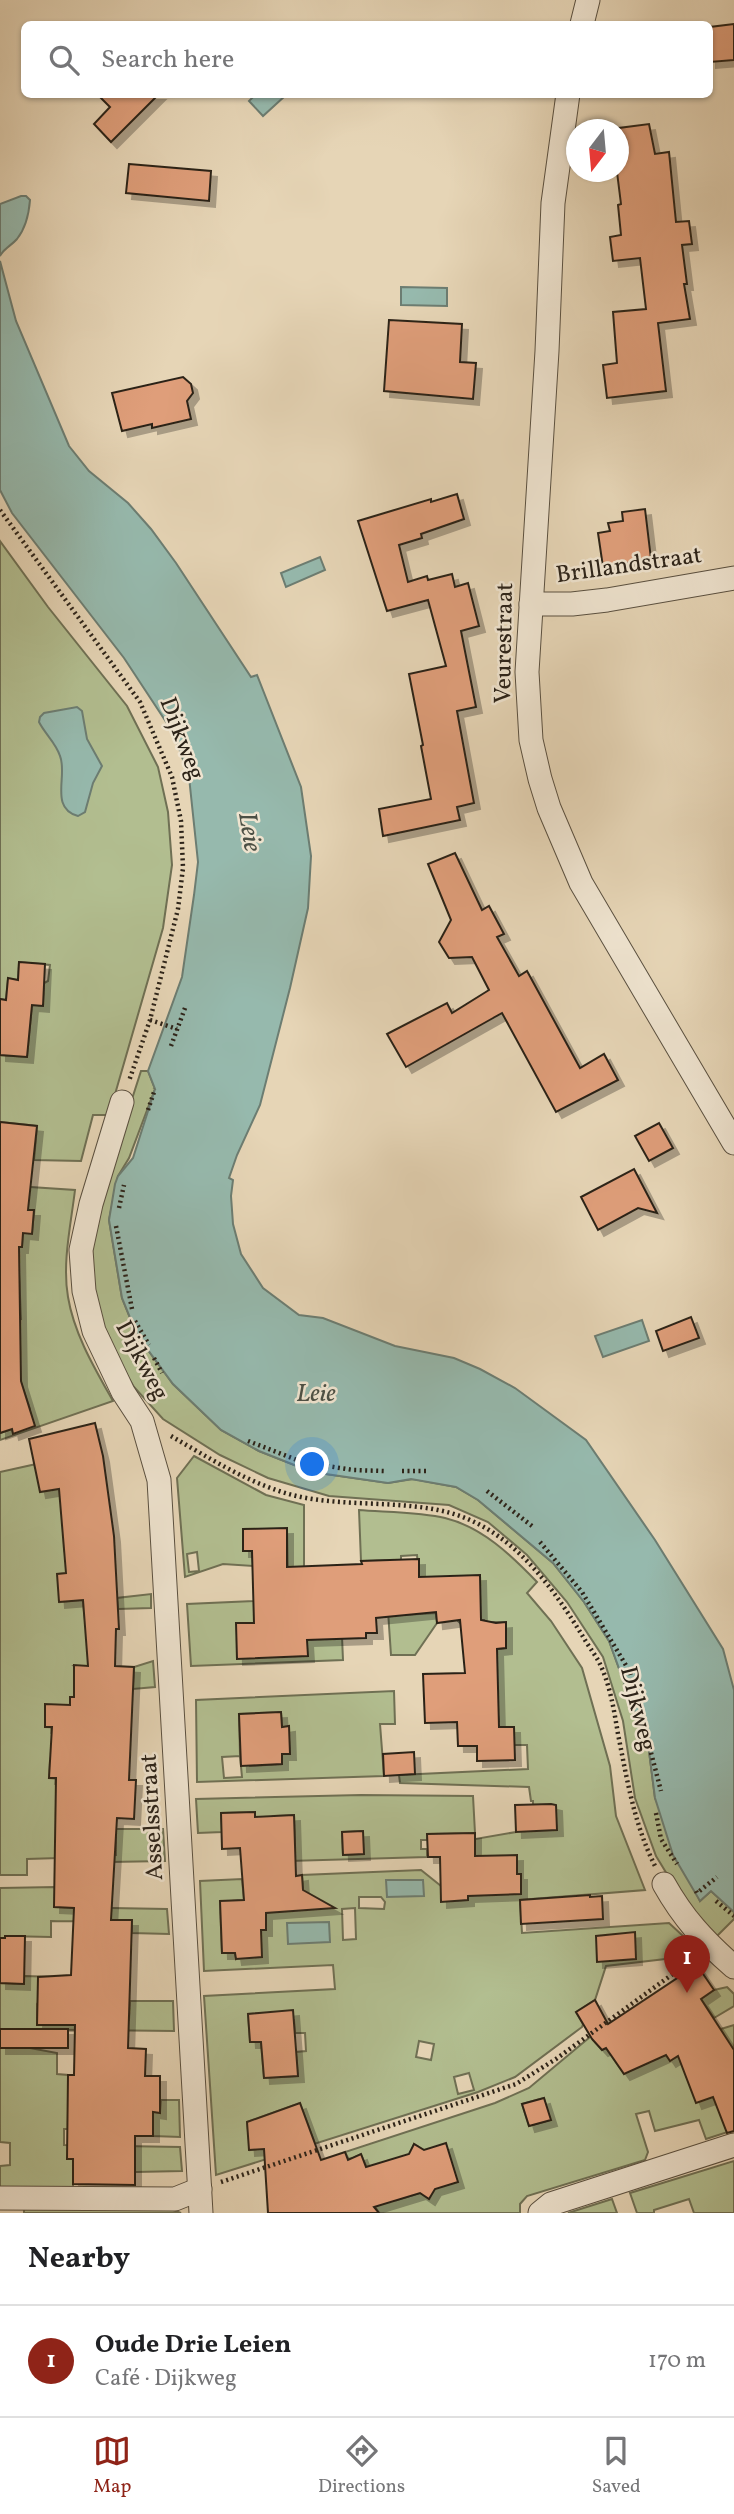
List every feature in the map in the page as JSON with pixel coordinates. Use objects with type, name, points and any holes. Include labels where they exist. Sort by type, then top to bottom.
[{"type":"street","points":[[583,21],[588,0]]},
{"type":"street","name":"Veurestraat","points":[[567,98],[553,203],[527,672],[531,740],[554,821],[581,883],[734,1143]]},
{"type":"street","name":"Brillandstraat","points":[[531,604],[572,604],[607,600],[734,578]]},
{"type":"street","name":"Dijkweg","points":[[122,1102],[91,1204],[81,1250],[84,1291],[94,1331],[123,1392],[142,1421]]},
{"type":"street","name":"Asselsstraat","points":[[142,1421],[159,1480],[201,2213]]},
{"type":"street","points":[[673,1878],[680,1913],[712,1948],[734,1967]]},
{"type":"street","points":[[540,2213],[551,2204],[734,2145]]},
{"type":"street","points":[[0,2197],[175,2199],[200,2189]]},
{"type":"path","name":"Dijkweg","points":[[0,510],[140,702],[172,777],[181,821],[183,868],[178,909],[150,1020],[122,1102]]},
{"type":"path","points":[[171,1046],[185,1008]]},
{"type":"path","points":[[150,1020],[177,1029]]},
{"type":"path","points":[[148,1110],[155,1089]]},
{"type":"path","points":[[119,1208],[125,1182]]},
{"type":"path","points":[[116,1226],[132,1309]]},
{"type":"path","points":[[135,1321],[149,1345]]},
{"type":"path","points":[[154,1358],[162,1373]]},
{"type":"path","name":"Dijkweg","points":[[142,1421],[267,1486],[300,1496],[439,1510],[477,1524],[509,1544],[549,1585],[600,1663],[611,1698],[639,1829],[673,1878]]},
{"type":"path","points":[[248,1441],[310,1465]]},
{"type":"path","points":[[327,1466],[384,1471]]},
{"type":"path","points":[[402,1471],[429,1471]]},
{"type":"path","points":[[487,1491],[532,1526]]},
{"type":"path","points":[[540,1542],[582,1592],[630,1672],[661,1791]]},
{"type":"path","points":[[656,1813],[673,1878]]},
{"type":"path","points":[[690,1882],[697,1893],[717,1877]]},
{"type":"path","points":[[716,1902],[734,1916]]},
{"type":"path","points":[[200,2189],[516,2084],[556,2059],[668,1976],[712,1948]]},
{"type":"green space","points":[[0,541],[48,607],[127,706],[158,767],[168,812],[172,865],[163,928],[109,1115],[93,1115],[81,1161],[34,1160],[37,1126],[0,1122],[0,1055],[27,1057],[32,1005],[43,1006],[44,983],[48,981],[50,965],[19,962],[18,980],[8,979],[6,1000],[0,999]]},
{"type":"green space","points":[[141,1071],[148,1071],[155,1089],[129,1158],[118,1176],[109,1220],[122,1298],[137,1335],[173,1384],[221,1430],[259,1451],[312,1472],[388,1483],[413,1479],[456,1487],[478,1500],[553,1563],[584,1602],[609,1641],[649,1751],[655,1798],[700,1901],[711,1891],[734,1912],[734,1919],[714,1939],[684,1902],[656,1856],[635,1798],[623,1721],[603,1657],[567,1602],[527,1555],[488,1522],[449,1505],[329,1496],[268,1478],[220,1455],[163,1419],[134,1387],[111,1349],[93,1299],[91,1250],[106,1180]]},
{"type":"green space","points":[[0,1185],[75,1190],[67,1257],[68,1297],[80,1338],[113,1401],[0,1440],[0,1433],[12,1429],[13,1433],[30,1409],[0,1321],[21,1319],[19,1272],[0,1247],[22,1247],[23,1233],[32,1233],[34,1211],[25,1210]]},
{"type":"green space","points":[[194,1456],[266,1495],[304,1505],[304,1598],[420,1588],[417,1555],[401,1556],[401,1560],[361,1561],[359,1510],[425,1514],[459,1522],[484,1535],[517,1562],[537,1582],[527,1593],[551,1621],[582,1668],[610,1766],[616,1816],[645,1890],[520,1900],[522,1933],[669,1923],[697,1949],[674,1958],[606,1966],[595,2000],[576,2012],[582,2027],[515,2077],[478,2092],[216,2175],[204,1996],[335,1989],[333,1965],[204,1971],[200,1881],[242,1879],[244,1900],[220,1902],[222,1953],[235,1953],[236,1959],[261,1930],[266,1929],[266,1913],[303,1890],[302,1875],[421,1870],[441,1886],[442,1901],[468,1900],[468,1896],[521,1874],[517,1874],[517,1861],[475,1856],[475,1839],[516,1832],[551,1806],[533,1805],[529,1787],[400,1783],[399,1775],[528,1769],[527,1745],[514,1745],[490,1728],[499,1721],[487,1650],[506,1648],[505,1622],[484,1620],[461,1624],[458,1621],[455,1596],[403,1615],[436,1613],[437,1623],[415,1655],[391,1655],[388,1611],[341,1613],[343,1660],[191,1666],[187,1604],[254,1601],[288,1584],[287,1529],[252,1551],[253,1566],[223,1564],[185,1577],[177,1478]],"holes":[[[197,1552],[199,1571],[189,1572],[187,1554]],[[359,1897],[381,1897],[385,1902],[384,1909],[359,1908]],[[355,1908],[356,1939],[343,1940],[342,1909]],[[262,2013],[294,2020],[295,2033],[305,2033],[306,2051],[296,2052],[298,2076],[264,2078],[261,2042],[250,2042],[248,2014]],[[419,2041],[434,2044],[431,2060],[416,2057]],[[469,2073],[474,2090],[458,2094],[454,2077]],[[300,2103],[314,2141],[250,2150],[247,2122]]]},
{"type":"green space","points":[[50,1461],[63,1488],[64,1549],[70,1573],[60,1602],[83,1600],[89,1650],[90,1666],[74,1666],[113,1698],[70,1697],[70,1705],[45,1705],[45,1727],[73,1728],[73,1761],[50,1761],[49,1778],[85,1781],[96,1829],[163,1829],[165,1861],[110,1862],[110,1855],[116,1855],[116,1835],[79,1834],[59,1858],[27,1859],[27,1875],[0,1875],[0,1472]]},
{"type":"green space","points":[[151,1594],[151,1608],[118,1609],[117,1598]]},
{"type":"green space","points":[[153,1661],[155,1687],[133,1689],[134,1667]]},
{"type":"green space","points":[[394,1691],[395,1724],[380,1724],[384,1776],[197,1782],[196,1700]],"holes":[[[281,1712],[282,1727],[288,1727],[290,1754],[282,1754],[282,1764],[250,1766],[240,1755],[239,1714]],[[240,1756],[242,1777],[224,1778],[222,1757]]]},
{"type":"green space","points":[[361,1795],[473,1796],[475,1833],[428,1834],[427,1840],[421,1840],[421,1849],[427,1849],[427,1857],[289,1861],[295,1845],[294,1815],[273,1816],[255,1825],[255,1812],[221,1813],[222,1832],[198,1833],[196,1799]],"holes":[[[362,1831],[364,1854],[343,1855],[342,1832]]]},
{"type":"green space","points":[[55,1887],[55,1907],[167,1909],[169,1934],[132,1933],[132,1920],[51,1921],[51,1937],[0,1938],[0,1888]]},
{"type":"green space","points":[[24,1976],[57,1977],[37,2004],[37,2023],[88,2025],[129,2020],[130,2001],[173,2001],[174,2031],[0,2029],[0,1983],[24,1984]]},
{"type":"green space","points":[[727,1987],[734,1994],[734,2006],[714,2018],[701,1999],[714,1990]]},
{"type":"green space","points":[[734,2025],[734,2057],[713,2097],[734,2130],[706,2139],[699,2120],[655,2131],[649,2111],[636,2114],[648,2152],[645,2160],[527,2196],[520,2204],[520,2213],[379,2213],[365,2191],[371,2178],[361,2154],[349,2160],[345,2152],[495,2103],[529,2088],[596,2032],[593,2040],[602,2050],[606,2048],[624,2074],[658,2043],[670,2061],[721,2029]],"holes":[[[544,2098],[550,2120],[529,2126],[522,2104]],[[414,2144],[424,2150],[429,2198],[420,2193],[397,2200]]]},
{"type":"green space","points":[[0,2040],[1,2048],[30,2048],[57,2053],[57,2074],[68,2075],[68,2098],[85,2129],[64,2129],[64,2145],[180,2147],[182,2171],[135,2172],[73,2161],[73,2187],[0,2187],[0,2166],[10,2165],[10,2143],[0,2142]]},
{"type":"green space","points":[[161,2100],[179,2100],[180,2137],[153,2136],[153,2112],[160,2112]]},
{"type":"green space","points":[[734,2161],[734,2213],[694,2213],[689,2199],[654,2210],[654,2213],[637,2213],[630,2193]]},
{"type":"green space","points":[[612,2199],[617,2213],[568,2213]]},
{"type":"green space","points":[[24,2209],[173,2210],[181,2213],[24,2213]]},
{"type":"water","points":[[252,98],[283,98],[263,116],[249,101]]},
{"type":"water","points":[[21,196],[30,200],[28,215],[17,239],[0,256],[0,204]]},
{"type":"water","name":"Leie","points":[[0,261],[16,321],[69,446],[89,471],[128,503],[151,529],[251,677],[257,675],[301,787],[311,856],[308,908],[260,1105],[229,1178],[233,1180],[233,1224],[241,1254],[263,1288],[299,1315],[323,1318],[395,1346],[454,1358],[480,1369],[515,1388],[586,1440],[655,1540],[723,1649],[734,1690],[734,1912],[711,1891],[700,1901],[673,1855],[655,1798],[649,1751],[609,1641],[584,1602],[553,1563],[478,1500],[456,1487],[411,1479],[388,1483],[312,1472],[259,1451],[221,1430],[173,1384],[137,1335],[122,1298],[109,1220],[115,1184],[133,1158],[155,1089],[148,1071],[182,977],[198,862],[189,777],[174,734],[124,658],[12,513],[0,490]]},
{"type":"water","points":[[401,287],[447,288],[447,306],[401,305]]},
{"type":"water","points":[[320,557],[325,570],[286,587],[281,573]]},
{"type":"water","points":[[77,707],[82,711],[87,739],[102,766],[93,783],[85,812],[78,816],[64,806],[60,756],[39,722],[44,713]]},
{"type":"water","points":[[642,1320],[649,1341],[603,1357],[595,1336]]},
{"type":"water","points":[[386,1880],[423,1880],[424,1896],[387,1897]]},
{"type":"water","points":[[329,1922],[330,1942],[288,1944],[287,1923]]},
{"type":"building","points":[[734,24],[734,60],[713,62],[713,27]]},
{"type":"building","points":[[101,98],[155,98],[111,142],[94,124],[110,107]]},
{"type":"building","points":[[649,124],[655,154],[669,152],[676,222],[689,221],[692,244],[682,245],[687,284],[684,284],[690,319],[658,323],[666,391],[607,398],[603,365],[617,363],[613,312],[646,309],[640,258],[613,261],[610,237],[621,235],[618,182],[629,182],[629,127]]},
{"type":"building","points":[[129,164],[211,171],[209,201],[126,193]]},
{"type":"building","points":[[389,320],[462,324],[460,362],[476,363],[473,399],[384,391]]},
{"type":"building","points":[[183,377],[191,384],[193,393],[187,401],[191,419],[152,428],[152,424],[122,431],[112,393]]},
{"type":"building","points":[[457,494],[464,519],[399,545],[408,582],[427,576],[428,580],[452,574],[455,587],[468,583],[479,626],[461,631],[476,707],[457,711],[474,803],[457,807],[460,820],[383,836],[379,809],[431,799],[409,674],[446,666],[428,600],[387,611],[358,521]]},
{"type":"building","points":[[645,509],[651,559],[603,567],[598,533],[610,531],[608,523],[623,521],[622,512]]},
{"type":"building","points":[[455,853],[482,910],[489,906],[504,934],[497,937],[519,976],[527,971],[580,1068],[604,1054],[618,1080],[556,1112],[502,1013],[406,1067],[387,1034],[447,1003],[452,1013],[489,990],[472,957],[449,958],[439,942],[451,920],[428,864]]},
{"type":"building","points":[[19,962],[45,964],[43,1006],[32,1005],[27,1057],[0,1055],[0,999],[6,1000],[8,978],[18,980]]},
{"type":"building","points":[[0,1122],[37,1126],[28,1210],[34,1210],[32,1234],[23,1233],[22,1247],[19,1247],[21,1381],[35,1426],[13,1434],[12,1429],[0,1433]]},
{"type":"building","points":[[659,1123],[673,1148],[649,1161],[635,1136]]},
{"type":"building","points":[[634,1169],[657,1213],[638,1208],[598,1230],[581,1197]]},
{"type":"building","points":[[691,1317],[699,1338],[663,1351],[656,1331]]},
{"type":"building","points":[[95,1423],[103,1456],[114,1536],[119,1629],[116,1629],[115,1666],[134,1667],[129,1780],[136,1780],[134,1819],[117,1818],[111,1920],[132,1920],[128,2048],[146,2049],[145,2076],[160,2076],[160,2113],[153,2112],[153,2136],[135,2136],[135,2185],[73,2184],[73,2159],[67,2159],[68,2075],[74,2075],[75,2025],[37,2025],[38,1977],[71,1975],[74,1908],[54,1907],[56,1778],[49,1778],[52,1727],[45,1727],[45,1704],[70,1705],[70,1697],[74,1697],[74,1665],[88,1666],[83,1600],[59,1602],[57,1574],[66,1573],[59,1489],[40,1492],[29,1439]]},
{"type":"building","points":[[287,1528],[287,1567],[419,1559],[419,1577],[480,1575],[481,1620],[506,1622],[506,1648],[497,1649],[499,1727],[514,1727],[515,1760],[477,1761],[477,1746],[458,1746],[457,1722],[425,1723],[423,1674],[465,1673],[460,1620],[437,1623],[436,1612],[376,1618],[377,1633],[366,1633],[366,1638],[307,1640],[308,1656],[237,1659],[236,1623],[254,1623],[252,1551],[243,1551],[243,1529]]},
{"type":"building","points":[[281,1712],[282,1727],[289,1726],[290,1754],[282,1754],[282,1764],[241,1766],[239,1714]]},
{"type":"building","points":[[414,1752],[415,1774],[384,1776],[383,1754]]},
{"type":"building","points":[[515,1805],[556,1805],[557,1830],[516,1832]]},
{"type":"building","points":[[255,1812],[255,1817],[294,1815],[296,1876],[302,1875],[303,1890],[335,1908],[266,1913],[266,1930],[261,1930],[262,1957],[236,1959],[235,1953],[222,1953],[220,1901],[244,1900],[240,1848],[222,1849],[221,1813]]},
{"type":"building","points":[[363,1831],[364,1854],[343,1855],[342,1832]]},
{"type":"building","points":[[475,1833],[475,1856],[517,1855],[521,1894],[468,1896],[468,1900],[441,1902],[440,1857],[428,1857],[427,1834]]},
{"type":"building","points":[[602,1896],[603,1919],[521,1924],[520,1900]]},
{"type":"building","points":[[635,1932],[636,1959],[597,1962],[596,1936]]},
{"type":"building","points":[[25,1936],[24,1984],[0,1983],[0,1938]]},
{"type":"building","points":[[697,1965],[714,1990],[701,1999],[734,2050],[734,2131],[727,2133],[713,2097],[696,2103],[678,2056],[670,2061],[666,2055],[624,2074],[606,2048],[602,2050],[592,2039],[576,2012],[595,2000],[608,2024]]},
{"type":"building","points":[[293,2010],[298,2076],[264,2078],[261,2042],[250,2042],[248,2014]]},
{"type":"building","points":[[0,2029],[68,2029],[68,2048],[0,2048]]},
{"type":"building","points":[[544,2098],[551,2120],[529,2126],[522,2104]]},
{"type":"building","points":[[300,2103],[321,2160],[345,2152],[348,2160],[361,2154],[366,2167],[409,2154],[414,2144],[424,2150],[446,2143],[458,2182],[435,2189],[429,2199],[420,2193],[374,2207],[379,2213],[268,2213],[264,2149],[249,2150],[247,2122]]},
{"type":"place","name":"Oude Drie Leien","points":[[687,1993]]}]
